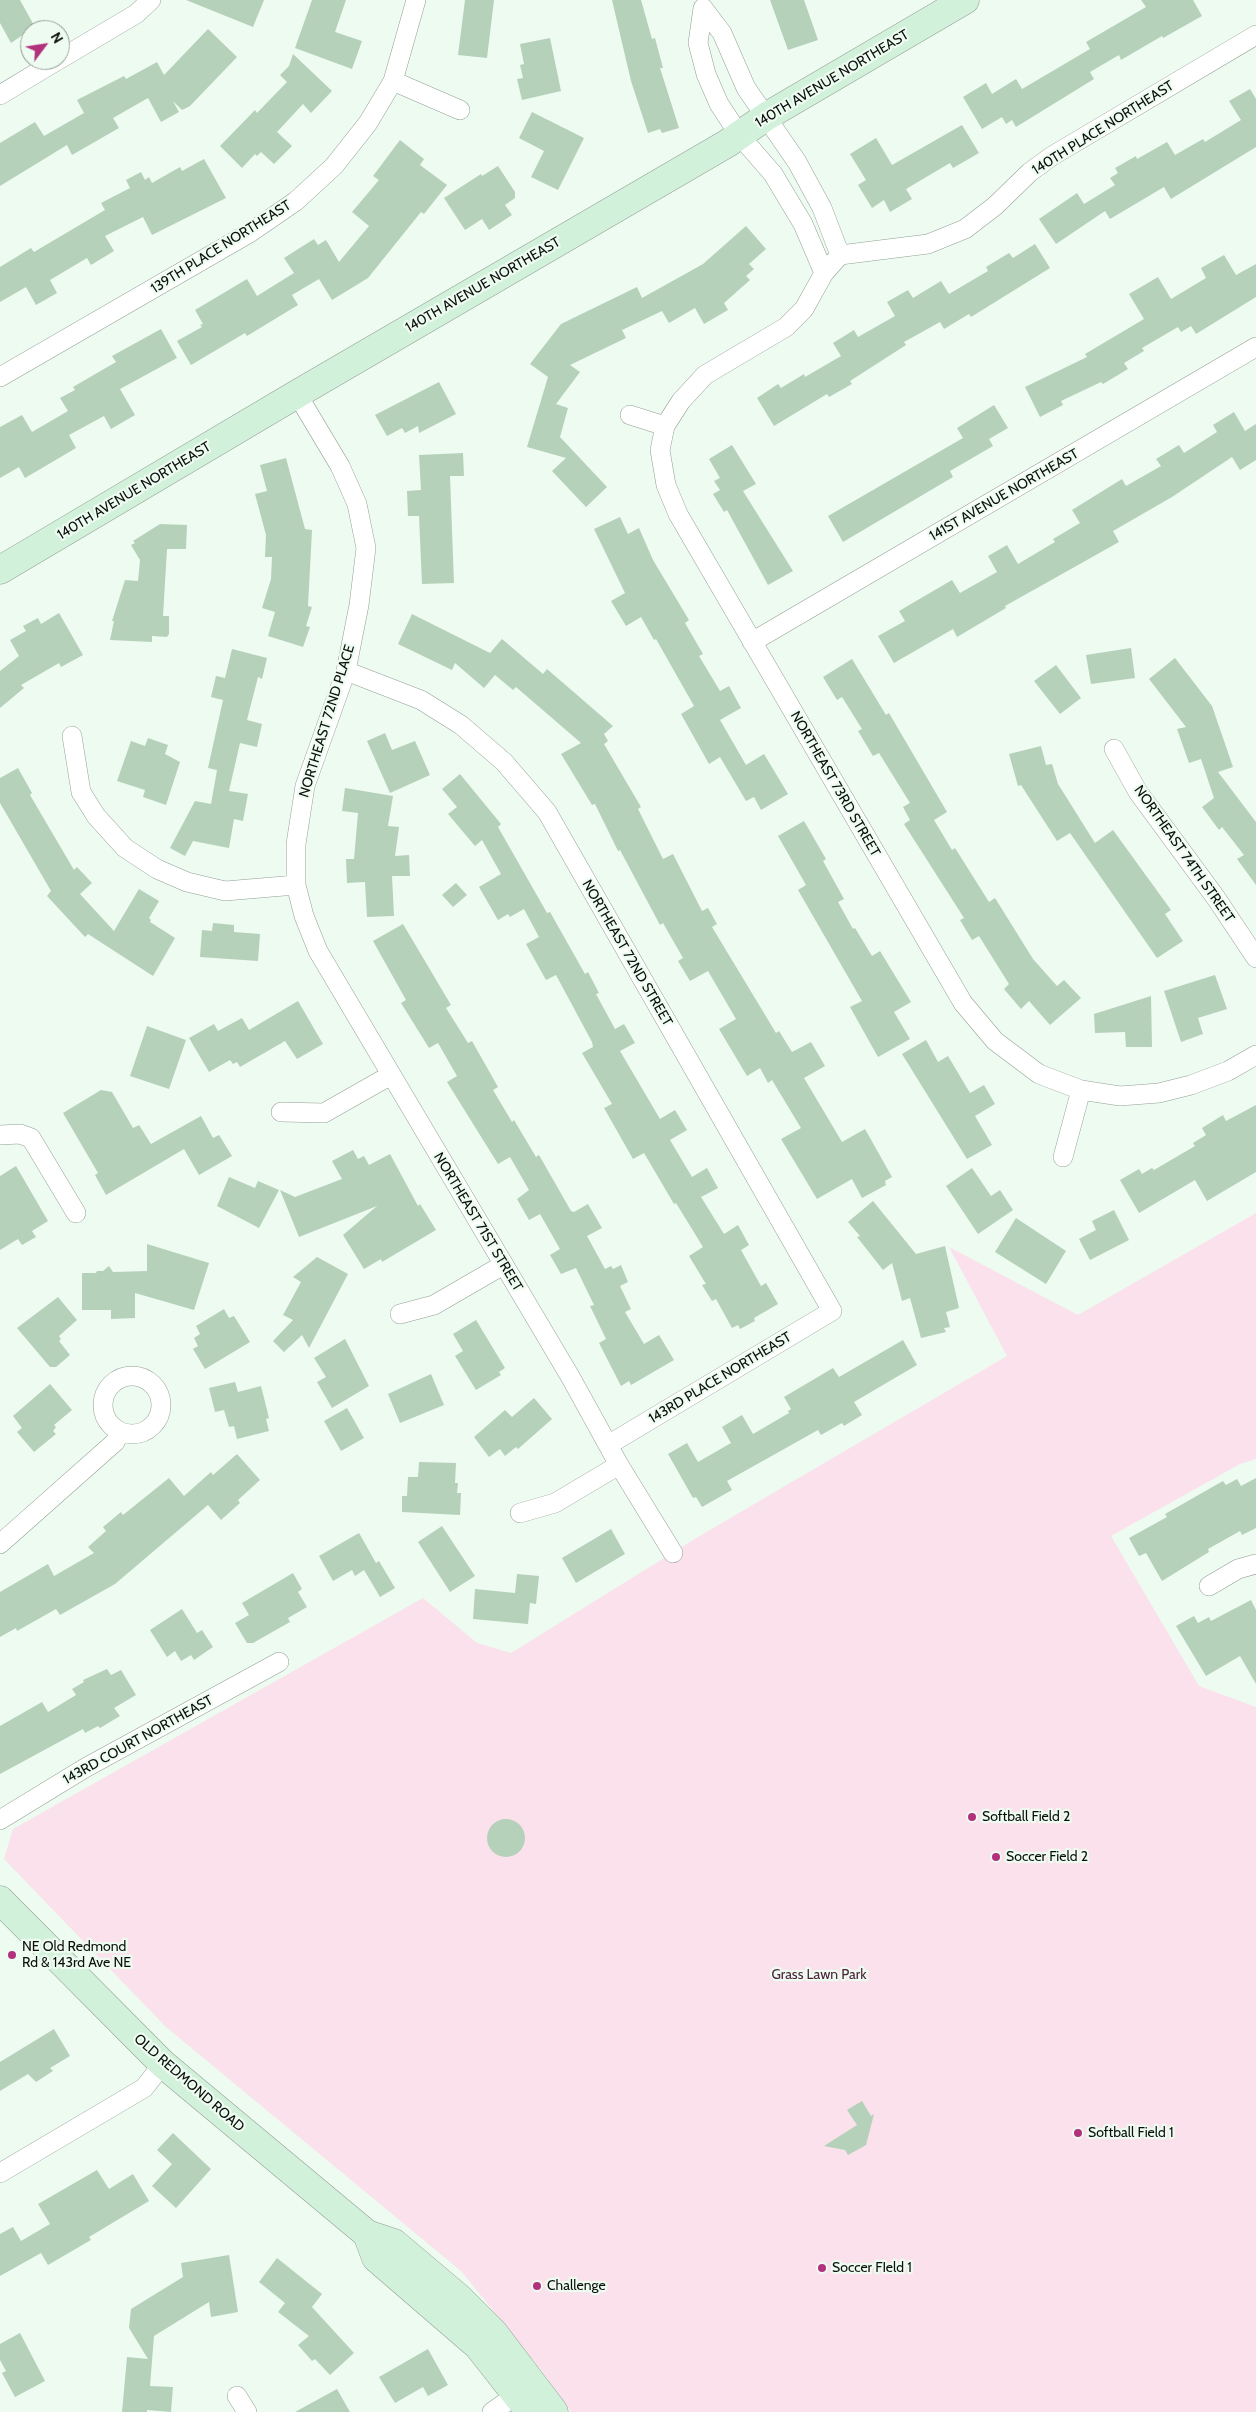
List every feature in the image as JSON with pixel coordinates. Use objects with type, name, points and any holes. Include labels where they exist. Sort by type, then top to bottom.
[{"type":"main road","name":"140TH AVENUE NORTHEAST","points":[[0,570],[297,394],[740,136],[767,116],[965,0]]},
{"type":"main road","name":"OLD REDMOND ROAD","points":[[0,1900],[163,2064],[367,2234],[376,2258],[444,2314],[527,2397],[554,2412]]},
{"type":"street","points":[[70,53],[136,14],[151,0]]},
{"type":"street","name":"139TH PLACE NORTHEAST","points":[[0,377],[250,232],[296,201],[334,166],[368,123],[393,81],[416,0]]},
{"type":"street","points":[[702,4],[722,34],[746,88],[797,162],[822,208],[840,255]]},
{"type":"street","points":[[702,4],[698,43],[706,74],[719,104],[740,136],[773,174],[803,224],[824,273]]},
{"type":"street","name":"140TH PLACE NORTHEAST","points":[[840,255],[928,244],[965,229],[1052,156],[1256,35]]},
{"type":"street","points":[[0,95],[41,70]]},
{"type":"street","points":[[393,81],[460,110]]},
{"type":"street","name":"NORTHEAST 73RD STREET","points":[[840,255],[824,273],[804,309],[786,327],[705,375],[681,400],[665,426],[660,450],[666,485],[678,514],[962,1003],[995,1042],[1039,1074],[1081,1090],[1120,1096],[1159,1093],[1191,1085],[1228,1071],[1256,1055]]},
{"type":"street","name":"141ST AVENUE NORTHEAST","points":[[752,642],[1256,347]]},
{"type":"street","name":"NORTHEAST 72ND PLACE","points":[[296,885],[296,844],[305,786],[346,672],[359,605],[366,548],[357,504],[340,466],[297,394]]},
{"type":"street","points":[[630,415],[665,426]]},
{"type":"street","name":"NORTHEAST 72ND STREET","points":[[346,672],[421,700],[461,725],[504,762],[546,812],[832,1311]]},
{"type":"street","points":[[72,736],[81,792],[96,816],[124,848],[157,869],[172,876],[187,882],[225,891],[296,885]]},
{"type":"street","name":"NORTHEAST 74TH STREET","points":[[1114,749],[1138,792],[1216,898],[1256,958]]},
{"type":"street","name":"NORTHEAST 71ST STREET","points":[[296,885],[304,916],[318,951],[619,1465],[673,1553]]},
{"type":"street","points":[[282,1112],[324,1113],[391,1074]]},
{"type":"street","points":[[1063,1157],[1081,1090]]},
{"type":"street","points":[[0,1135],[20,1134],[31,1138],[76,1213]]},
{"type":"street","points":[[400,1314],[434,1306],[503,1265]]},
{"type":"street","name":"143RD PLACE NORTHEAST","points":[[608,1445],[832,1311]]},
{"type":"street","points":[[0,1544],[115,1442],[120,1432]]},
{"type":"street","points":[[520,1513],[555,1503],[619,1465]]},
{"type":"street","points":[[1209,1586],[1238,1569],[1256,1564]]},
{"type":"street","name":"143RD COURT NORTHEAST","points":[[0,1820],[85,1768],[278,1662]]},
{"type":"street","points":[[0,2172],[144,2088],[163,2064]]},
{"type":"street","points":[[237,2396],[246,2412]]},
{"type":"street","points":[[492,2412],[527,2397]]},
{"type":"green space","name":"Grass Lawn Park","points":[[1256,1213],[1256,1459],[1240,1464],[1111,1536],[1199,1686],[1256,1707],[1256,2412],[571,2412],[542,2371],[461,2271],[166,2027],[4,1859],[13,1829],[423,1598],[477,1643],[511,1653],[698,1537],[1007,1356],[949,1247],[1078,1315]]},
{"type":"building","points":[[0,0],[20,0],[31,20],[20,20],[20,37],[11,43],[0,23]]},
{"type":"building","points":[[186,0],[264,0],[253,27]]},
{"type":"building","points":[[312,0],[346,0],[335,32],[362,41],[352,69],[295,48]]},
{"type":"building","points":[[465,0],[494,0],[487,58],[458,55]]},
{"type":"building","points":[[612,0],[641,0],[652,39],[655,38],[663,68],[660,68],[679,128],[662,133],[660,129],[648,133],[631,81]]},
{"type":"building","points":[[770,0],[804,0],[818,40],[788,50]]},
{"type":"building","points":[[1141,0],[1193,0],[1202,16],[1163,38],[1162,36],[1121,60],[1119,55],[1090,72],[1094,79],[1016,127],[1012,120],[1006,124],[1002,117],[982,129],[963,97],[986,83],[992,94],[1016,79],[1022,89],[1090,49],[1086,42],[1146,7]]},
{"type":"building","points":[[208,29],[237,57],[190,106],[182,110],[173,101],[179,112],[161,122],[148,98],[113,118],[119,128],[72,155],[67,145],[0,186],[0,143],[35,122],[44,136],[84,113],[77,100],[124,76],[126,79],[157,62],[164,75]]},
{"type":"building","points":[[550,38],[561,91],[522,100],[517,79],[523,78],[520,65],[524,64],[520,44]]},
{"type":"building","points":[[293,54],[332,91],[311,113],[303,104],[277,132],[292,146],[274,164],[261,152],[257,156],[255,154],[242,168],[220,146],[255,110],[257,113],[287,82],[280,75],[289,66]]},
{"type":"building","points":[[1250,89],[1256,99],[1256,147],[1171,199],[1164,187],[1110,219],[1105,211],[1056,244],[1039,219],[1077,193],[1084,204],[1115,185],[1110,178],[1118,173],[1115,168],[1136,156],[1137,159],[1167,142],[1175,155],[1203,139],[1205,142],[1241,120],[1229,101]]},
{"type":"building","points":[[532,112],[584,138],[558,190],[531,177],[544,151],[519,138]]},
{"type":"building","points":[[962,125],[979,153],[953,168],[950,163],[906,189],[912,199],[890,212],[884,200],[872,208],[858,185],[866,180],[850,154],[876,138],[892,165]]},
{"type":"building","points":[[400,140],[424,159],[420,165],[447,185],[424,214],[421,212],[368,278],[332,300],[319,279],[292,295],[298,305],[247,336],[245,333],[191,365],[177,341],[202,327],[200,325],[203,324],[195,310],[247,279],[257,296],[294,273],[284,258],[314,239],[318,245],[326,240],[339,262],[369,226],[352,212],[379,180],[373,176]]},
{"type":"building","points":[[204,159],[226,198],[152,235],[143,217],[105,236],[114,251],[91,265],[87,258],[50,280],[57,293],[36,305],[26,287],[0,302],[0,267],[31,248],[34,252],[105,210],[101,203],[130,188],[126,180],[141,172],[145,180],[149,177],[152,183],[180,167],[182,171]]},
{"type":"building","points":[[498,166],[515,192],[515,198],[505,205],[512,215],[489,230],[482,219],[465,230],[444,198],[481,174],[482,176]]},
{"type":"building","points":[[746,226],[766,249],[749,264],[754,269],[746,276],[750,280],[724,303],[728,310],[704,324],[695,308],[669,323],[662,311],[622,330],[626,338],[570,365],[580,372],[556,404],[568,408],[560,437],[607,487],[586,507],[552,471],[566,458],[527,447],[548,377],[530,364],[561,324],[637,287],[642,298],[703,264]]},
{"type":"building","points":[[1035,244],[1050,268],[971,317],[969,314],[944,329],[940,322],[904,342],[906,345],[850,381],[852,384],[829,397],[827,394],[774,426],[757,398],[778,384],[781,388],[804,374],[805,377],[841,356],[833,343],[854,330],[858,337],[895,316],[887,302],[908,290],[913,298],[941,281],[949,294],[988,271],[986,267],[1009,253],[1013,258]]},
{"type":"building","points":[[1224,255],[1236,275],[1256,264],[1256,297],[1196,334],[1191,326],[1181,332],[1178,327],[1142,348],[1144,351],[1124,363],[1128,369],[1103,384],[1101,382],[1061,401],[1063,405],[1040,417],[1025,387],[1087,357],[1085,354],[1144,319],[1129,294],[1158,277],[1171,299],[1206,278],[1201,268]]},
{"type":"building","points":[[161,329],[177,358],[120,389],[135,415],[111,429],[104,416],[69,435],[76,448],[25,478],[19,467],[0,478],[0,427],[22,415],[32,432],[68,411],[60,398],[75,390],[73,387],[116,362],[112,356]]},
{"type":"building","points":[[439,382],[456,414],[419,433],[418,426],[405,433],[402,428],[387,436],[375,415]]},
{"type":"building","points":[[994,405],[1008,428],[989,439],[993,446],[950,471],[953,477],[843,542],[828,516],[963,438],[957,428]]},
{"type":"building","points":[[1234,412],[1245,431],[1256,424],[1256,460],[1240,470],[1232,457],[1172,497],[1113,531],[1119,542],[1005,606],[1006,608],[957,637],[953,629],[894,663],[878,636],[905,621],[899,611],[952,580],[960,593],[997,572],[988,556],[1007,545],[1018,564],[1055,542],[1053,539],[1080,523],[1072,510],[1122,479],[1126,486],[1161,466],[1156,459],[1179,445],[1184,453],[1217,432],[1213,425]]},
{"type":"building","points":[[732,445],[756,484],[743,491],[793,571],[768,585],[727,510],[724,512],[713,494],[720,490],[714,481],[720,478],[709,459]]},
{"type":"building","points":[[463,453],[464,476],[450,476],[454,583],[422,584],[419,516],[408,516],[407,491],[421,490],[419,455]]},
{"type":"building","points":[[286,458],[305,529],[312,530],[308,606],[312,607],[306,626],[310,627],[303,647],[268,636],[275,612],[262,608],[271,579],[272,557],[265,557],[266,535],[255,494],[267,491],[260,465]]},
{"type":"building","points":[[620,517],[628,534],[639,528],[653,560],[689,620],[685,623],[703,654],[699,656],[720,691],[729,686],[741,708],[720,720],[746,765],[764,754],[788,794],[761,810],[754,797],[746,801],[720,757],[709,764],[681,714],[694,706],[656,639],[654,640],[641,617],[626,626],[611,601],[625,593],[594,529]]},
{"type":"building","points":[[160,524],[187,525],[186,549],[167,549],[163,616],[169,616],[169,634],[167,637],[152,636],[152,642],[110,640],[114,621],[112,621],[125,580],[138,581],[140,560],[131,545],[135,543],[133,541]]},
{"type":"building","points":[[59,613],[83,655],[61,667],[59,663],[21,685],[24,688],[0,708],[0,671],[19,656],[10,640],[26,631],[23,626],[38,618],[41,624]]},
{"type":"building","points":[[412,614],[490,653],[502,639],[543,674],[547,669],[613,726],[604,734],[608,741],[604,744],[641,807],[638,809],[663,859],[673,854],[702,911],[708,908],[717,924],[712,927],[776,1033],[779,1031],[792,1052],[811,1042],[825,1066],[804,1078],[842,1142],[865,1129],[892,1177],[885,1181],[886,1185],[862,1198],[852,1179],[817,1199],[781,1139],[801,1128],[772,1080],[768,1083],[760,1068],[747,1076],[719,1029],[736,1019],[708,971],[690,981],[678,961],[683,958],[663,923],[660,925],[620,850],[618,851],[595,804],[592,805],[561,754],[581,743],[516,687],[513,690],[495,675],[484,688],[455,663],[452,670],[398,644]]},
{"type":"building","points":[[1131,648],[1135,678],[1091,684],[1086,655]]},
{"type":"building","points":[[232,649],[267,658],[262,679],[258,677],[247,720],[262,724],[257,747],[240,743],[229,791],[248,794],[243,821],[234,819],[229,848],[193,841],[185,856],[170,848],[195,801],[211,804],[217,770],[208,768],[223,700],[211,697],[216,676],[225,678]]},
{"type":"building","points":[[1175,658],[1212,706],[1233,767],[1218,772],[1256,822],[1256,885],[1237,859],[1244,855],[1222,827],[1219,830],[1202,807],[1214,798],[1201,759],[1189,763],[1177,729],[1186,727],[1149,679]]},
{"type":"building","points":[[852,659],[886,715],[889,713],[947,812],[934,820],[952,850],[955,848],[989,902],[995,898],[1033,959],[1057,986],[1064,980],[1081,998],[1050,1025],[1029,1001],[1021,1009],[1004,989],[1009,984],[979,936],[972,940],[960,920],[964,918],[904,824],[910,820],[903,807],[910,803],[879,753],[873,756],[858,731],[862,729],[842,697],[837,700],[823,677]]},
{"type":"building","points":[[1056,665],[1081,698],[1060,714],[1034,681]]},
{"type":"building","points":[[385,733],[392,750],[415,741],[430,775],[390,793],[367,741]]},
{"type":"building","points":[[148,738],[168,745],[165,754],[180,762],[166,805],[143,797],[145,790],[117,781],[131,741],[145,746]]},
{"type":"building","points":[[1041,746],[1046,765],[1052,764],[1058,784],[1095,843],[1113,830],[1171,910],[1165,914],[1183,941],[1157,958],[1070,833],[1057,841],[1021,785],[1018,786],[1009,754]]},
{"type":"building","points":[[18,768],[32,793],[30,795],[74,870],[77,867],[92,883],[80,894],[114,931],[139,889],[159,901],[149,918],[150,922],[175,938],[153,976],[88,934],[85,937],[47,896],[51,891],[0,803],[0,778]]},
{"type":"building","points":[[460,774],[501,824],[498,827],[547,913],[550,912],[585,974],[588,972],[599,993],[596,994],[615,1029],[624,1024],[635,1043],[620,1051],[660,1119],[675,1110],[687,1130],[670,1140],[692,1177],[707,1168],[718,1188],[701,1197],[724,1234],[738,1225],[749,1245],[741,1250],[761,1286],[766,1283],[778,1304],[754,1318],[755,1321],[740,1329],[738,1325],[732,1328],[716,1299],[712,1301],[702,1285],[706,1284],[689,1256],[703,1247],[676,1203],[674,1204],[644,1153],[633,1159],[604,1108],[612,1104],[582,1053],[593,1047],[592,1042],[556,975],[546,980],[526,944],[539,937],[524,909],[510,917],[508,914],[498,920],[479,887],[501,874],[482,840],[475,846],[448,814],[457,807],[442,789]]},
{"type":"building","points":[[345,788],[393,796],[388,826],[399,827],[395,856],[409,855],[410,876],[392,876],[394,916],[367,917],[365,882],[347,883],[346,859],[354,859],[358,813],[342,811]]},
{"type":"building","points":[[804,821],[826,859],[823,861],[844,899],[838,902],[853,929],[855,928],[872,956],[880,951],[911,1002],[894,1012],[910,1039],[878,1057],[850,1007],[862,1001],[798,890],[806,885],[778,836]]},
{"type":"building","points":[[456,883],[467,895],[453,907],[442,895]]},
{"type":"building","points":[[213,923],[234,925],[234,932],[260,934],[258,961],[200,957],[202,930],[212,931]]},
{"type":"building","points":[[403,924],[451,1005],[446,1008],[468,1043],[472,1041],[498,1087],[493,1090],[512,1122],[514,1120],[536,1157],[539,1155],[571,1211],[574,1212],[588,1204],[602,1228],[587,1236],[605,1269],[611,1266],[613,1269],[621,1265],[628,1282],[620,1286],[631,1309],[625,1312],[644,1344],[659,1335],[674,1360],[631,1385],[629,1381],[621,1386],[599,1343],[606,1339],[590,1306],[594,1305],[576,1268],[561,1274],[550,1255],[560,1249],[540,1214],[529,1220],[517,1199],[529,1190],[510,1157],[498,1164],[447,1082],[457,1076],[438,1043],[429,1048],[401,1003],[406,1000],[373,941]]},
{"type":"building","points":[[1215,975],[1227,1009],[1198,1018],[1203,1034],[1181,1042],[1164,991]]},
{"type":"building","points":[[1151,996],[1152,1047],[1126,1047],[1125,1032],[1095,1033],[1094,1014]]},
{"type":"building","points":[[298,1001],[323,1044],[297,1059],[285,1041],[240,1067],[237,1062],[233,1064],[230,1060],[209,1072],[189,1038],[214,1024],[218,1031],[242,1018],[249,1030]]},
{"type":"building","points":[[147,1026],[186,1040],[169,1089],[130,1076]]},
{"type":"building","points":[[926,1040],[938,1062],[948,1056],[970,1093],[984,1085],[995,1104],[975,1116],[992,1145],[967,1159],[902,1054]]},
{"type":"building","points":[[101,1090],[112,1092],[133,1128],[139,1125],[151,1144],[201,1116],[213,1138],[219,1135],[232,1156],[199,1175],[184,1149],[106,1195],[95,1175],[98,1173],[63,1113]]},
{"type":"building","points":[[1256,1105],[1256,1172],[1207,1201],[1195,1180],[1139,1213],[1120,1180],[1139,1169],[1142,1174],[1152,1168],[1154,1170],[1195,1146],[1193,1143],[1206,1135],[1202,1128],[1223,1115],[1226,1121]]},
{"type":"building","points":[[353,1150],[358,1159],[364,1156],[369,1165],[390,1154],[418,1206],[420,1204],[436,1230],[382,1262],[381,1259],[364,1269],[343,1235],[377,1206],[299,1237],[280,1190],[295,1197],[342,1179],[332,1161]]},
{"type":"building","points":[[16,1166],[48,1221],[32,1231],[36,1237],[22,1245],[18,1239],[0,1250],[0,1176]]},
{"type":"building","points":[[972,1168],[991,1196],[1000,1190],[1013,1210],[978,1234],[946,1186]]},
{"type":"building","points":[[229,1177],[255,1188],[258,1181],[279,1190],[259,1228],[217,1206]]},
{"type":"building","points":[[873,1201],[916,1254],[945,1246],[959,1308],[946,1312],[950,1327],[944,1328],[946,1332],[921,1338],[910,1298],[902,1301],[892,1263],[883,1270],[857,1237],[860,1236],[848,1222]]},
{"type":"building","points":[[1114,1210],[1129,1240],[1090,1260],[1079,1239],[1096,1230],[1092,1221]]},
{"type":"building","points":[[1016,1218],[1066,1251],[1046,1284],[995,1252]]},
{"type":"building","points":[[147,1244],[209,1263],[194,1310],[135,1293],[135,1318],[111,1319],[111,1310],[82,1310],[82,1273],[96,1273],[97,1271],[103,1271],[109,1266],[113,1272],[147,1271]]},
{"type":"building","points":[[317,1257],[348,1274],[309,1348],[302,1335],[284,1352],[273,1341],[293,1320],[283,1315],[301,1282],[293,1277]]},
{"type":"building","points":[[58,1297],[77,1320],[59,1336],[61,1339],[59,1341],[70,1355],[56,1367],[50,1367],[17,1328]]},
{"type":"building","points":[[224,1309],[229,1318],[234,1316],[250,1342],[205,1369],[193,1349],[198,1346],[194,1338],[200,1334],[196,1326]]},
{"type":"building","points":[[476,1320],[505,1368],[499,1372],[501,1375],[476,1390],[455,1356],[463,1351],[453,1334]]},
{"type":"building","points":[[345,1339],[369,1386],[332,1408],[317,1382],[326,1377],[314,1358]]},
{"type":"building","points":[[903,1340],[917,1365],[854,1402],[862,1415],[844,1426],[842,1423],[821,1435],[818,1430],[727,1481],[732,1490],[702,1507],[696,1497],[693,1498],[668,1454],[687,1443],[698,1462],[731,1443],[722,1427],[742,1415],[753,1434],[789,1413],[788,1411],[791,1409],[784,1397],[833,1368],[839,1377]]},
{"type":"building","points":[[431,1374],[444,1405],[400,1423],[388,1394]]},
{"type":"building","points":[[235,1382],[238,1392],[261,1386],[269,1418],[266,1419],[269,1431],[237,1439],[234,1426],[229,1427],[224,1410],[215,1412],[209,1388]]},
{"type":"building","points":[[50,1384],[72,1410],[54,1425],[56,1427],[53,1431],[56,1434],[34,1452],[17,1432],[22,1428],[13,1416]]},
{"type":"building","points":[[534,1398],[552,1419],[518,1449],[516,1447],[505,1456],[500,1449],[489,1457],[474,1437],[505,1410],[512,1417]]},
{"type":"building","points":[[347,1408],[364,1438],[341,1451],[324,1421]]},
{"type":"building","points":[[237,1454],[260,1480],[238,1500],[240,1503],[221,1520],[208,1505],[115,1584],[60,1615],[56,1609],[17,1631],[16,1628],[0,1637],[0,1592],[48,1564],[54,1576],[94,1553],[88,1547],[106,1531],[103,1527],[121,1512],[123,1515],[169,1478],[184,1496],[211,1472],[213,1475]]},
{"type":"building","points":[[419,1462],[456,1463],[455,1483],[458,1483],[457,1493],[461,1493],[460,1515],[402,1512],[402,1496],[407,1496],[408,1477],[418,1477]]},
{"type":"building","points":[[1256,1478],[1256,1528],[1242,1535],[1240,1531],[1208,1549],[1209,1552],[1162,1581],[1146,1553],[1139,1556],[1129,1538],[1167,1517],[1165,1514],[1223,1481],[1226,1485],[1237,1479],[1241,1486]]},
{"type":"building","points":[[442,1526],[475,1576],[450,1592],[418,1542]]},
{"type":"building","points":[[611,1529],[625,1554],[576,1583],[562,1558]]},
{"type":"building","points":[[359,1533],[376,1563],[379,1561],[395,1588],[380,1597],[364,1570],[355,1576],[352,1570],[333,1581],[319,1556]]},
{"type":"building","points":[[293,1573],[302,1589],[298,1592],[307,1607],[288,1618],[290,1622],[253,1643],[247,1643],[235,1623],[249,1615],[242,1603]]},
{"type":"building","points":[[517,1574],[539,1576],[536,1604],[530,1603],[528,1624],[473,1619],[475,1589],[515,1593]]},
{"type":"building","points":[[1251,1600],[1256,1610],[1256,1684],[1240,1656],[1206,1676],[1176,1626],[1194,1616],[1198,1623],[1209,1617],[1211,1621]]},
{"type":"building","points":[[182,1609],[197,1633],[202,1630],[213,1647],[194,1660],[191,1655],[181,1661],[175,1651],[167,1657],[150,1630]]},
{"type":"building","points":[[107,1669],[111,1675],[121,1670],[136,1695],[114,1708],[120,1716],[100,1728],[98,1726],[85,1733],[83,1729],[0,1774],[0,1726],[42,1702],[48,1712],[76,1695],[72,1689],[84,1682],[83,1680]]},
{"type":"building","points":[[506,1819],[520,1824],[525,1838],[520,1852],[506,1857],[492,1852],[487,1838],[492,1824]]},
{"type":"building","points":[[54,2029],[70,2056],[50,2068],[53,2071],[36,2082],[28,2074],[0,2091],[0,2062]]},
{"type":"building","points":[[862,2101],[871,2116],[874,2114],[866,2145],[848,2155],[845,2150],[824,2146],[857,2125],[847,2110]]},
{"type":"building","points":[[173,2133],[211,2169],[176,2208],[152,2186],[172,2164],[157,2150]]},
{"type":"building","points":[[97,2170],[109,2189],[133,2174],[149,2201],[89,2237],[91,2240],[48,2265],[41,2253],[0,2276],[0,2234],[13,2227],[21,2241],[50,2224],[38,2204]]},
{"type":"building","points":[[229,2255],[238,2312],[211,2317],[209,2302],[154,2336],[150,2386],[173,2387],[171,2412],[147,2410],[147,2412],[122,2412],[127,2357],[148,2359],[129,2328],[131,2309],[183,2277],[181,2263]]},
{"type":"building","points":[[277,2258],[322,2294],[312,2307],[354,2353],[330,2375],[315,2359],[312,2361],[298,2345],[309,2336],[278,2312],[285,2303],[259,2282]]},
{"type":"building","points":[[20,2333],[45,2381],[15,2397],[2,2373],[6,2371],[0,2360],[0,2344]]},
{"type":"building","points":[[428,2349],[448,2385],[428,2396],[423,2387],[395,2403],[379,2377]]},
{"type":"building","points":[[337,2389],[350,2412],[295,2412]]},
{"type":"place","name":"Softball Field 2","points":[[972,1817]]},
{"type":"place","name":"Soccer Field 2","points":[[996,1857]]},
{"type":"place","name":"NE Old Redmond Rd & 143rd Ave NE","points":[[12,1955]]},
{"type":"place","name":"Softball Field 1","points":[[1078,2133]]},
{"type":"place","name":"Soccer FIeld 1","points":[[822,2268]]},
{"type":"place","name":"Challenge","points":[[537,2286]]}]
